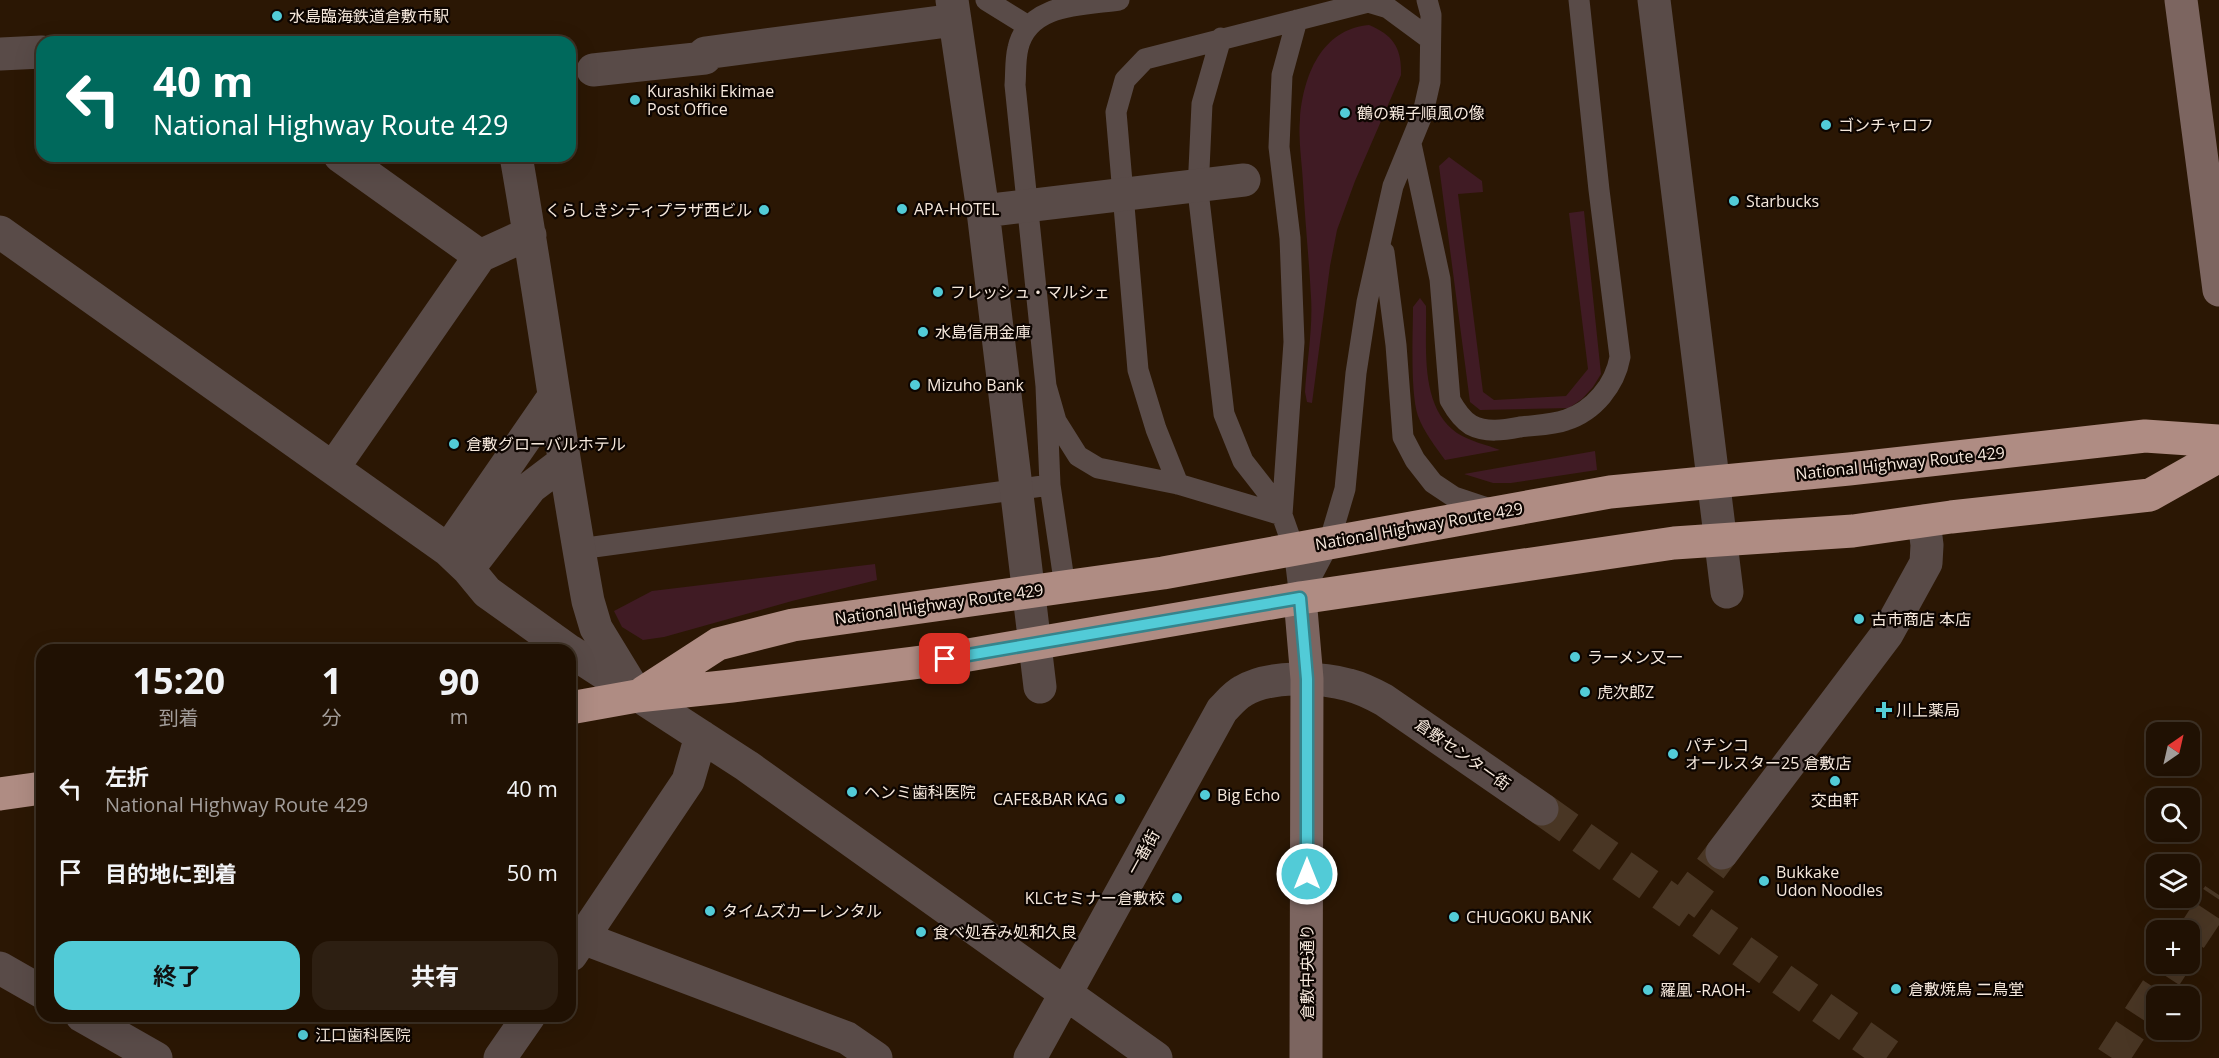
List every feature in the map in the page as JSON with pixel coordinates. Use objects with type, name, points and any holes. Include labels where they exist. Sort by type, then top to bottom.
[{"type":"highway","name":"National Highway Route 429","points":[[637,696],[718,644],[782,628],[844,616],[1002,597],[1164,573],[1610,492],[1861,468],[2145,436],[2219,441]]},
{"type":"highway","name":"National Highway Route 429","points":[[576,707],[637,696],[945,659],[1300,598],[1674,543],[1853,531],[2150,495],[2219,456]]},
{"type":"highway","points":[[0,794],[36,789]]},
{"type":"street","points":[[1654,0],[1727,592]]},
{"type":"street","points":[[2181,0],[2219,290]]},
{"type":"street","points":[[593,70],[705,58],[705,53],[954,10],[982,211],[1040,687]]},
{"type":"street","points":[[0,54],[36,51]]},
{"type":"street","points":[[348,162],[480,256]]},
{"type":"street","points":[[517,162],[553,398],[588,601],[596,628],[637,696]]},
{"type":"street","points":[[982,211],[1244,180]]},
{"type":"street","points":[[0,232],[458,559],[487,592],[561,644]]},
{"type":"street","points":[[333,468],[480,256],[514,240],[530,236]]},
{"type":"street","points":[[458,559],[553,398]]},
{"type":"street","points":[[458,559],[531,487],[564,462]]},
{"type":"street","points":[[1722,853],[1887,634],[1926,563],[1928,545],[1924,521]]},
{"type":"street","name":"倉敷中央通り","points":[[1300,598],[1307,679],[1306,1058]]},
{"type":"street","points":[[576,655],[747,766],[1156,1058]]},
{"type":"street","name":"倉敷センター街","points":[[1222,710],[1233,698],[1254,686],[1307,679],[1348,685],[1384,700],[1542,809]]},
{"type":"street","name":"一番街","points":[[1030,1058],[1222,710]]},
{"type":"street","points":[[701,736],[688,782],[576,947],[847,1038],[876,1058]]},
{"type":"street","points":[[0,968],[36,989]]},
{"type":"street","points":[[93,1022],[156,1058]]},
{"type":"street","points":[[500,1058],[525,1022]]},
{"type":"lane","points":[[986,0],[1028,26]]},
{"type":"lane","points":[[1065,587],[1050,485],[1046,386],[1015,85],[1018,47],[1028,26],[1056,9],[1119,0]]},
{"type":"lane","points":[[1411,144],[1440,279],[1450,400],[1458,413],[1470,424],[1489,430],[1564,421],[1578,416],[1609,388],[1618,370],[1620,357],[1599,190],[1579,0]]},
{"type":"lane","points":[[1178,484],[1156,429],[1138,370],[1116,112],[1125,81],[1145,59],[1368,2],[1388,8],[1431,39]]},
{"type":"lane","points":[[1300,598],[1329,543],[1345,489],[1356,373],[1366,303],[1393,186],[1424,114],[1430,82],[1432,5]]},
{"type":"lane","points":[[1282,515],[1294,342],[1290,238],[1279,147],[1282,75],[1298,20]]},
{"type":"lane","points":[[1221,38],[1202,104],[1198,191],[1224,414],[1243,461],[1275,502],[1282,515],[1294,549],[1300,598]]},
{"type":"lane","points":[[1382,239],[1396,345],[1403,437],[1415,460],[1433,483],[1454,497],[1497,512]]},
{"type":"lane","points":[[1046,386],[1056,421],[1078,456],[1098,468],[1178,484],[1282,515]]},
{"type":"lane","points":[[579,549],[1050,485]]},
{"type":"shaded area","points":[[1369,25],[1390,38],[1398,50],[1401,75],[1355,181],[1337,230],[1312,403],[1307,402],[1305,392],[1311,309],[1300,143],[1302,103],[1310,72],[1327,45],[1338,35],[1352,28]]},
{"type":"shaded area","points":[[1449,157],[1482,181],[1483,192],[1458,194],[1483,392],[1494,400],[1566,396],[1588,369],[1569,213],[1584,211],[1601,374],[1582,399],[1569,408],[1480,410],[1470,402],[1439,166]]},
{"type":"shaded area","points":[[1420,298],[1426,306],[1426,357],[1431,392],[1436,408],[1457,433],[1472,441],[1500,450],[1445,460],[1423,428],[1415,406],[1412,363],[1413,307]]},
{"type":"shaded area","points":[[1595,451],[1597,470],[1511,483],[1493,483],[1464,474]]},
{"type":"shaded area","points":[[875,564],[877,580],[664,637],[643,640],[622,627],[614,611],[652,591]]},
{"type":"tunnel","points":[[1542,809],[1893,1058]]},
{"type":"tunnel","points":[[1681,908],[1722,853]]},
{"type":"tunnel","points":[[2200,924],[2219,895]]},
{"type":"tunnel","points":[[2112,1058],[2167,974]]},
{"type":"place","name":"水島臨海鉄道倉敷市駅","points":[[277,16]]},
{"type":"place","name":"Kurashiki Ekimae Post Office","points":[[635,100]]},
{"type":"place","name":"鶴の親子順風の像","points":[[1345,113]]},
{"type":"place","name":"ゴンチャロフ","points":[[1826,125]]},
{"type":"place","name":"Starbucks","points":[[1734,201]]},
{"type":"place","name":"APA-HOTEL","points":[[902,209]]},
{"type":"place","name":"くらしきシティプラザ西ビル","points":[[764,210]]},
{"type":"place","name":"フレッシュ・マルシェ","points":[[938,292]]},
{"type":"place","name":"水島信用金庫","points":[[923,332]]},
{"type":"place","name":"Mizuho Bank","points":[[915,385]]},
{"type":"place","name":"倉敷グローバルホテル","points":[[454,444]]},
{"type":"place","name":"古市商店 本店","points":[[1859,619]]},
{"type":"place","name":"ラーメン又一","points":[[1575,657]]},
{"type":"place","name":"虎次郎Z","points":[[1585,692]]},
{"type":"place","name":"川上薬局","points":[[1884,710]]},
{"type":"place","name":"パチンコ オールスター25 倉敷店","points":[[1673,754]]},
{"type":"place","name":"交由軒","points":[[1835,781]]},
{"type":"place","name":"ヘンミ歯科医院","points":[[852,792]]},
{"type":"place","name":"Big Echo","points":[[1205,795]]},
{"type":"place","name":"CAFE&BAR KAG","points":[[1120,799]]},
{"type":"place","name":"Bukkake Udon Noodles","points":[[1764,881]]},
{"type":"place","name":"KLCセミナー倉敷校","points":[[1177,898]]},
{"type":"place","name":"タイムズカーレンタル","points":[[710,911]]},
{"type":"place","name":"CHUGOKU BANK","points":[[1454,917]]},
{"type":"place","name":"食べ処呑み処和久良","points":[[921,932]]},
{"type":"place","name":"倉敷焼鳥 二鳥堂","points":[[1896,989]]},
{"type":"place","name":"羅凰 -RAOH-","points":[[1648,990]]},
{"type":"place","name":"江口歯科医院","points":[[303,1035]]},
{"type":"route","points":[[945,659],[1300,598],[1307,679],[1307,874]]}]
